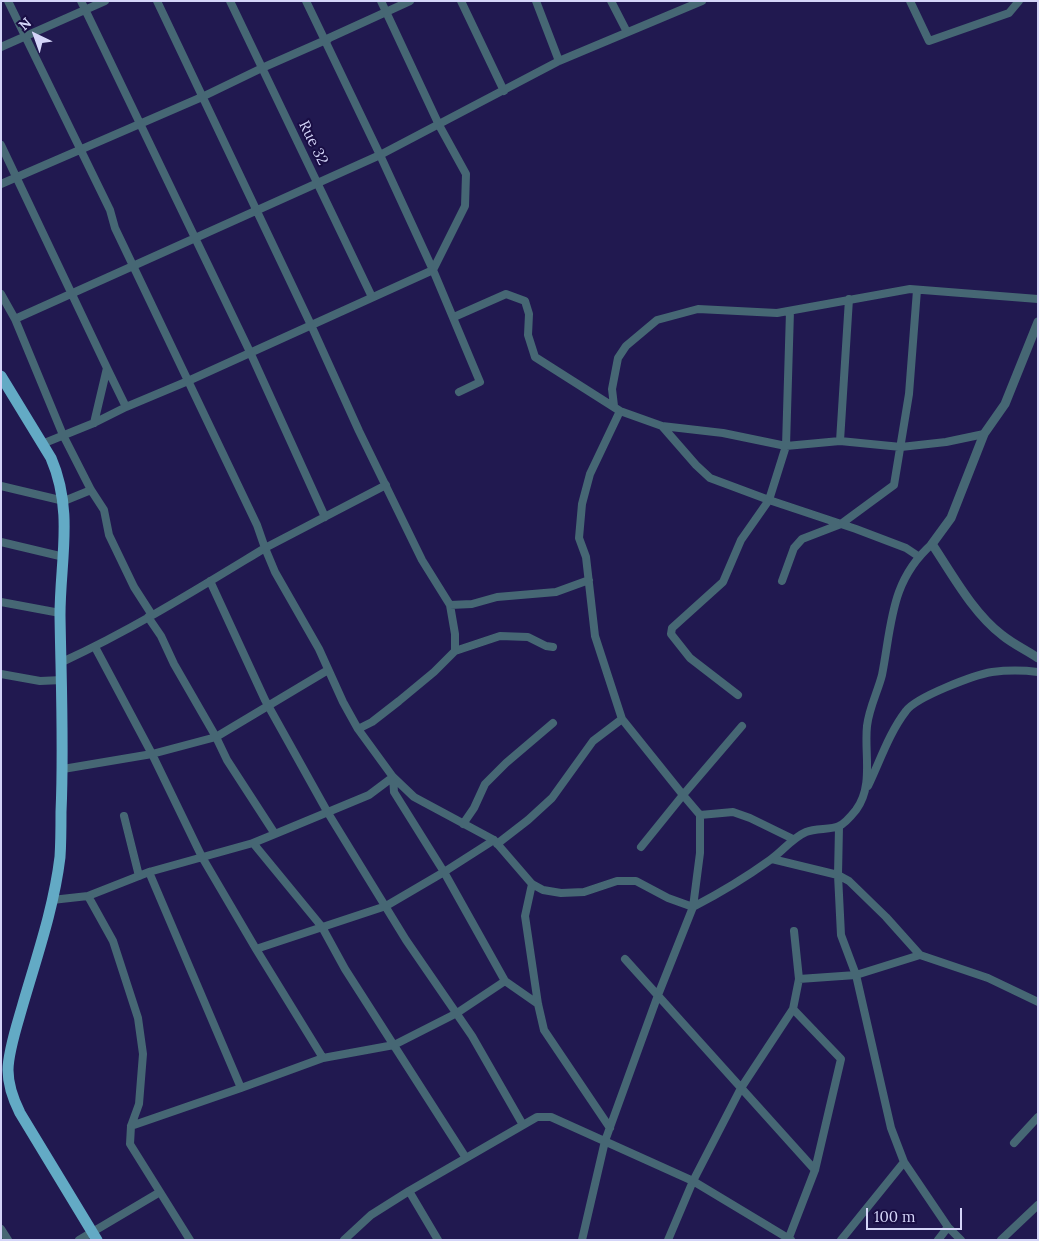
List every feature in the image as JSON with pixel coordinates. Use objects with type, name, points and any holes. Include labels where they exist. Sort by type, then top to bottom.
[{"type":"main road","points":[[1,376],[42,444],[56,472],[64,501],[64,557],[60,613],[63,769],[60,857],[52,900],[16,1028],[8,1068],[9,1088],[12,1099],[20,1113],[94,1236]]},
{"type":"street","points":[[8,1],[257,525],[276,572],[319,648],[343,702],[358,729],[393,777],[414,797],[496,842],[532,884],[543,890],[561,893],[584,892],[617,881],[636,881],[668,898],[693,907],[720,893],[772,859],[794,839],[806,832],[839,826],[856,810],[892,734],[907,709],[934,692],[990,672],[1017,670],[1038,672]]},
{"type":"street","points":[[81,1],[250,352],[325,517]]},
{"type":"street","points":[[1,46],[105,1]]},
{"type":"street","points":[[156,1],[422,560],[450,605],[455,651]]},
{"type":"street","name":"Rue 32","points":[[230,1],[372,297]]},
{"type":"street","points":[[306,1],[327,40],[433,270],[480,382],[459,392]]},
{"type":"street","points":[[42,444],[94,423],[433,270],[466,206],[466,174],[439,125],[381,1]]},
{"type":"street","points":[[1,184],[202,97],[410,1]]},
{"type":"street","points":[[462,1],[504,91]]},
{"type":"street","points":[[536,1],[559,61]]},
{"type":"street","points":[[612,1],[627,32]]},
{"type":"street","points":[[15,319],[195,237],[257,212],[380,155],[559,61],[691,3],[702,1]]},
{"type":"street","points":[[910,1],[929,42],[1009,13],[1019,1]]},
{"type":"street","points":[[1,145],[126,407]]},
{"type":"street","points":[[614,406],[612,390],[618,358],[626,346],[657,320],[698,309],[777,313],[849,299],[910,290],[1038,299]]},
{"type":"street","points":[[782,581],[794,548],[802,539],[841,524],[894,485],[908,394],[917,290]]},
{"type":"street","points":[[1,294],[15,319],[63,436],[91,490],[104,510],[109,535],[134,586],[227,760],[275,834]]},
{"type":"street","points":[[454,317],[506,294],[525,301],[529,314],[528,335],[535,357],[620,411],[662,426],[723,433],[786,446],[840,441],[901,447],[946,442],[984,434]]},
{"type":"street","points":[[840,441],[849,299]]},
{"type":"street","points":[[738,695],[690,658],[671,634],[672,628],[723,582],[741,540],[769,500],[786,446],[790,311]]},
{"type":"street","points":[[864,795],[868,767],[867,725],[882,676],[893,608],[907,572],[918,556],[932,544],[951,518],[984,434],[1004,404],[1038,322]]},
{"type":"street","points":[[94,423],[107,368]]},
{"type":"street","points":[[582,1240],[605,1141],[658,995],[693,907],[700,853],[700,815],[622,719],[595,636],[586,557],[580,538],[582,504],[590,474],[620,411]]},
{"type":"street","points":[[662,426],[710,478],[906,548],[918,556]]},
{"type":"street","points":[[62,662],[95,647],[265,548],[386,485]]},
{"type":"street","points":[[1,486],[64,501],[91,490]]},
{"type":"street","points":[[1,542],[64,557]]},
{"type":"street","points":[[932,544],[985,620],[1002,636],[1038,658]]},
{"type":"street","points":[[450,605],[472,604],[497,598],[556,592],[589,580]]},
{"type":"street","points":[[210,581],[269,706],[328,812],[406,940],[472,1036],[523,1125]]},
{"type":"street","points":[[1,602],[60,613]]},
{"type":"street","points":[[358,729],[372,722],[434,672],[455,651],[500,636],[528,637],[546,646],[553,647]]},
{"type":"street","points":[[95,647],[152,754],[202,857],[323,1058]]},
{"type":"street","points":[[63,769],[152,754],[216,737],[328,670]]},
{"type":"street","points":[[1,674],[40,681],[62,680]]},
{"type":"street","points":[[256,949],[386,906],[496,842],[528,820],[552,798],[593,741],[622,719]]},
{"type":"street","points":[[463,824],[474,808],[485,784],[506,763],[554,723]]},
{"type":"street","points":[[641,847],[682,795],[742,726]]},
{"type":"street","points":[[52,900],[88,896],[149,872],[253,843],[369,795],[393,777]]},
{"type":"street","points":[[393,777],[394,792],[444,872],[505,981],[538,1004]]},
{"type":"street","points":[[700,815],[733,812],[794,839]]},
{"type":"street","points":[[124,816],[139,876]]},
{"type":"street","points":[[839,826],[840,935],[856,975],[890,1128],[904,1162],[948,1227],[961,1240]]},
{"type":"street","points":[[253,843],[287,887],[322,927],[345,968],[466,1158]]},
{"type":"street","points":[[772,859],[838,875],[849,881],[886,917],[920,955],[988,978],[1038,1002]]},
{"type":"street","points":[[149,872],[241,1088]]},
{"type":"street","points":[[532,884],[525,916],[538,1004],[544,1030],[610,1128]]},
{"type":"street","points":[[88,896],[113,942],[138,1018],[143,1054],[140,1104],[131,1126],[130,1144],[190,1240]]},
{"type":"street","points":[[668,1240],[693,1181],[741,1088],[793,1009],[799,979],[794,931]]},
{"type":"street","points":[[799,979],[856,975],[920,955]]},
{"type":"street","points":[[625,959],[815,1170]]},
{"type":"street","points":[[131,1126],[323,1058],[394,1045],[457,1014],[505,981]]},
{"type":"street","points":[[344,1240],[372,1215],[408,1191],[537,1117],[551,1117],[693,1181],[789,1239],[815,1170],[841,1059],[793,1009]]},
{"type":"street","points":[[1014,1143],[1038,1117]]},
{"type":"street","points":[[841,1240],[904,1162]]},
{"type":"street","points":[[408,1191],[438,1240]]},
{"type":"street","points":[[79,1240],[94,1236],[160,1192]]},
{"type":"street","points":[[1001,1240],[1038,1205]]},
{"type":"street","points":[[938,1240],[948,1227]]},
{"type":"street","points":[[1,1229],[8,1240]]}]
